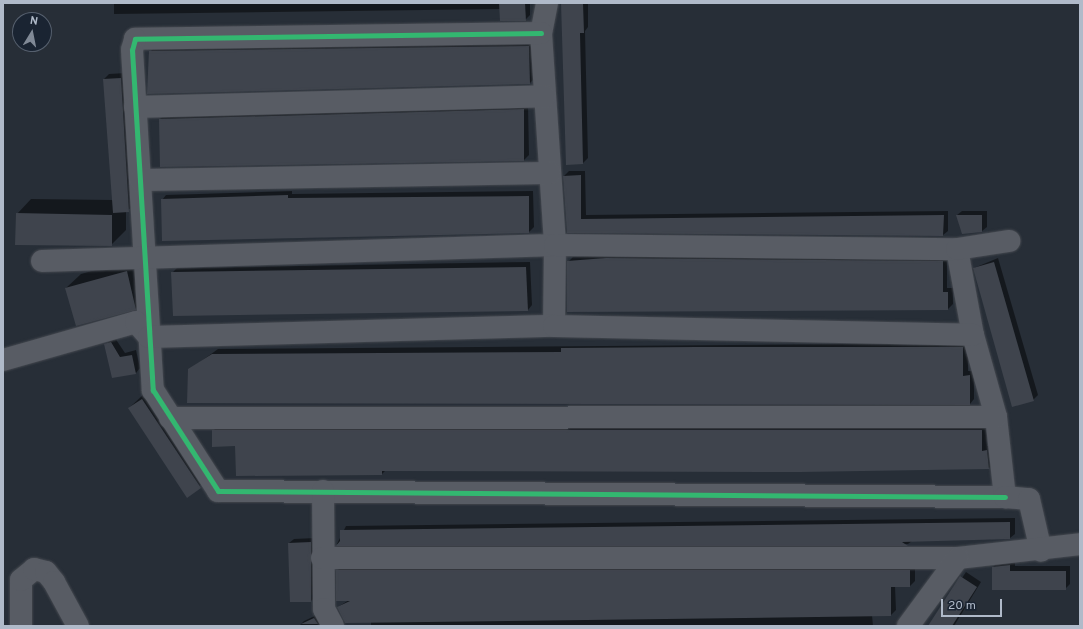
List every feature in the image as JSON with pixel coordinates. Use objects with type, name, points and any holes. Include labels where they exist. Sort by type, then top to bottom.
[{"type":"street","points":[[547,3],[541,33],[555,245],[554,326]]},
{"type":"street","points":[[541,33],[147,36],[135,39],[132,50],[153,390],[218,491],[1005,497],[1029,499],[1041,550]]},
{"type":"street","points":[[135,107],[545,96]]},
{"type":"street","points":[[140,180],[550,173]]},
{"type":"street","points":[[42,261],[555,245],[957,249],[1009,241]]},
{"type":"street","points":[[957,249],[973,335],[996,417],[1005,497]]},
{"type":"street","points":[[3,360],[136,322],[149,337]]},
{"type":"street","points":[[149,337],[554,326],[973,335]]},
{"type":"street","points":[[170,418],[996,417]]},
{"type":"street","points":[[323,491],[322,558],[324,608],[333,626]]},
{"type":"street","points":[[322,558],[958,558],[1041,550],[1080,544]]},
{"type":"street","points":[[908,626],[958,558]]},
{"type":"street","points":[[21,626],[21,580],[34,569],[46,572],[54,582],[78,626]]},
{"type":"building","points":[[499,3],[525,3],[526,21],[500,21]]},
{"type":"building","points":[[561,3],[583,3],[584,33],[580,33],[583,164],[566,165]]},
{"type":"building","points":[[529,46],[530,84],[147,94],[149,51]]},
{"type":"building","points":[[121,78],[129,212],[113,213],[103,79]]},
{"type":"building","points":[[524,109],[524,161],[160,167],[159,119]]},
{"type":"building","points":[[581,175],[581,219],[944,215],[943,236],[567,233],[563,176]]},
{"type":"building","points":[[288,195],[288,198],[529,196],[529,233],[162,241],[161,199]]},
{"type":"building","points":[[16,213],[112,215],[112,246],[15,245]]},
{"type":"building","points":[[956,215],[982,215],[982,232],[962,234]]},
{"type":"building","points":[[606,258],[943,261],[943,292],[948,292],[948,310],[567,312],[567,261]]},
{"type":"building","points":[[994,262],[1034,401],[1012,407],[973,268]]},
{"type":"building","points":[[526,267],[528,311],[173,316],[171,272]]},
{"type":"building","points":[[127,271],[136,310],[76,326],[65,288]]},
{"type":"building","points":[[111,342],[120,357],[132,355],[136,374],[112,378],[104,344]]},
{"type":"building","points":[[963,347],[963,376],[970,375],[970,405],[187,403],[188,369],[212,354],[561,352],[561,348]]},
{"type":"building","points":[[142,399],[201,488],[187,498],[128,408]]},
{"type":"building","points":[[212,430],[982,430],[982,451],[987,450],[989,469],[800,472],[382,471],[382,475],[236,476],[235,446],[212,447]]},
{"type":"building","points":[[1010,522],[1010,539],[902,542],[908,546],[336,546],[340,541],[340,530]]},
{"type":"building","points":[[311,542],[311,602],[290,602],[288,543]]},
{"type":"building","points":[[1010,565],[1010,571],[1066,571],[1066,590],[992,590],[992,567]]},
{"type":"building","points":[[336,570],[910,570],[910,587],[891,587],[891,616],[345,623],[337,607],[350,601],[336,601]]},
{"type":"building","points":[[960,576],[977,587],[952,626],[928,626]]},
{"type":"building","points":[[314,618],[318,624],[301,624]]},
{"type":"cycle path","points":[[541,33],[135,39],[132,50],[153,390],[218,491],[1005,497]]}]
